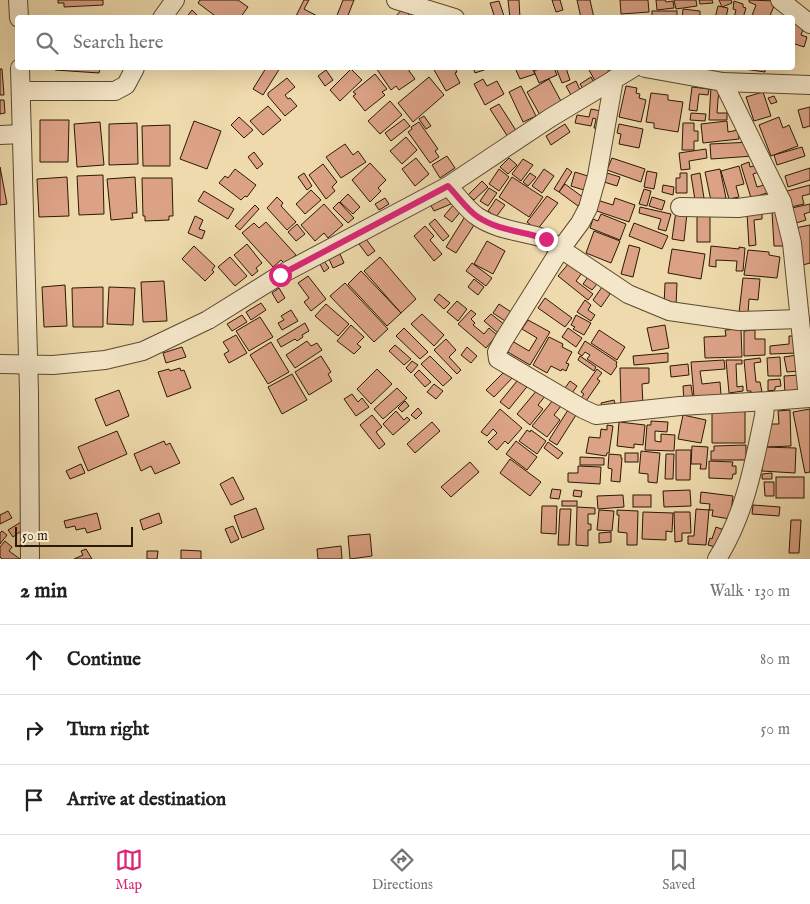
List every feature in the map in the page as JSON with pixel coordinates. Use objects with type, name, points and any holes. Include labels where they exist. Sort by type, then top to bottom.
[{"type":"street","points":[[18,0],[19,15]]},
{"type":"street","points":[[164,15],[175,0]]},
{"type":"street","points":[[396,0],[446,15]]},
{"type":"street","points":[[780,0],[810,24]]},
{"type":"street","points":[[20,70],[30,559]]},
{"type":"street","points":[[21,91],[115,91],[126,85],[134,70]]},
{"type":"street","points":[[0,364],[53,365],[105,360],[143,351],[208,320],[280,275],[448,186],[550,118],[630,70]]},
{"type":"street","points":[[656,70],[723,82],[810,85]]},
{"type":"street","points":[[614,79],[597,176],[588,208],[497,352],[498,359],[596,415],[680,406],[809,398],[792,243],[782,202],[723,82]]},
{"type":"street","points":[[0,135],[22,134]]},
{"type":"street","points":[[448,186],[476,216],[494,226],[509,231],[530,234],[546,239],[628,294],[669,311],[739,321],[800,319]]},
{"type":"street","points":[[680,207],[738,208],[782,202]]},
{"type":"street","points":[[716,559],[726,543],[742,508],[765,406],[770,401]]},
{"type":"building","points":[[58,0],[103,0],[103,5],[64,7],[64,3],[58,3]]},
{"type":"building","points":[[200,0],[238,0],[248,7],[242,15],[214,15],[198,3]]},
{"type":"building","points":[[304,0],[309,0],[304,9],[315,15],[296,15]]},
{"type":"building","points":[[343,0],[354,0],[348,15],[337,15]]},
{"type":"building","points":[[508,0],[519,0],[520,15],[510,15]]},
{"type":"building","points":[[552,0],[560,0],[563,10],[556,12]]},
{"type":"building","points":[[577,0],[590,0],[593,15],[580,15]]},
{"type":"building","points":[[620,0],[648,0],[649,12],[621,14]]},
{"type":"building","points":[[656,0],[673,1],[674,8],[657,10]]},
{"type":"building","points":[[674,0],[696,0],[697,6],[676,9]]},
{"type":"building","points":[[699,0],[712,0],[713,3],[700,4]]},
{"type":"building","points":[[719,0],[731,0],[732,3],[722,7]]},
{"type":"building","points":[[749,0],[776,1],[770,15],[752,15],[756,5],[749,2]]},
{"type":"building","points":[[499,1],[504,15],[494,15],[490,3]]},
{"type":"building","points":[[734,1],[743,4],[743,7],[746,8],[744,15],[735,15],[736,10],[733,9]]},
{"type":"building","points":[[406,5],[412,11],[408,15],[397,15]]},
{"type":"building","points":[[718,6],[728,8],[727,15],[716,15]]},
{"type":"building","points":[[683,9],[700,11],[700,15],[682,15]]},
{"type":"building","points":[[192,10],[197,15],[188,15]]},
{"type":"building","points":[[652,11],[677,11],[677,15],[652,15]]},
{"type":"building","points":[[795,19],[797,20],[796,24],[804,27],[801,35],[807,37],[804,47],[795,44]]},
{"type":"building","points":[[0,69],[2,69],[4,95],[0,95]]},
{"type":"building","points":[[55,70],[100,70],[99,73]]},
{"type":"building","points":[[265,70],[279,70],[263,95],[253,89]]},
{"type":"building","points":[[326,70],[333,80],[325,86],[318,76]]},
{"type":"building","points":[[350,70],[362,80],[340,101],[330,90]]},
{"type":"building","points":[[377,70],[408,70],[415,79],[399,90],[396,86],[391,90]]},
{"type":"building","points":[[434,70],[456,70],[457,72],[455,73],[460,83],[446,91]]},
{"type":"building","points":[[516,70],[533,70],[535,74],[520,79]]},
{"type":"building","points":[[555,70],[557,75],[539,83],[534,71]]},
{"type":"building","points":[[557,70],[567,70],[570,80],[562,83]]},
{"type":"building","points":[[589,70],[608,70],[610,74],[595,81]]},
{"type":"building","points":[[375,74],[387,89],[382,92],[385,95],[365,111],[353,96],[356,94],[353,92]]},
{"type":"building","points":[[429,77],[444,95],[413,122],[398,103]]},
{"type":"building","points":[[591,77],[594,83],[583,89],[580,84]]},
{"type":"building","points":[[287,78],[295,87],[285,95],[297,106],[285,116],[268,96],[268,93]]},
{"type":"building","points":[[483,79],[487,86],[497,81],[504,94],[485,105],[474,84]]},
{"type":"building","points":[[549,79],[562,103],[540,115],[527,92]]},
{"type":"building","points":[[576,81],[581,92],[572,97],[566,86]]},
{"type":"building","points":[[521,86],[536,116],[523,122],[509,92]]},
{"type":"building","points":[[626,86],[637,88],[636,93],[640,94],[639,98],[646,100],[641,122],[619,117]]},
{"type":"building","points":[[711,86],[719,87],[717,113],[727,113],[727,120],[709,120]]},
{"type":"building","points":[[692,87],[709,89],[708,95],[699,94],[697,111],[689,110]]},
{"type":"building","points":[[763,92],[771,116],[754,121],[746,97]]},
{"type":"building","points":[[651,93],[668,95],[668,100],[683,102],[678,132],[654,128],[654,123],[646,122]]},
{"type":"building","points":[[774,96],[777,102],[771,104],[768,98]]},
{"type":"building","points":[[0,100],[4,100],[5,113],[0,114]]},
{"type":"building","points":[[390,101],[402,115],[380,134],[368,121]]},
{"type":"building","points":[[499,104],[517,132],[508,137],[490,109]]},
{"type":"building","points":[[268,106],[281,120],[263,135],[250,121]]},
{"type":"building","points":[[810,107],[810,126],[803,128],[798,110]]},
{"type":"building","points":[[591,109],[601,111],[603,129],[594,128],[596,119],[593,118],[591,126],[575,123],[577,115],[589,117]]},
{"type":"building","points":[[691,113],[706,114],[705,121],[690,120]]},
{"type":"building","points":[[424,116],[431,126],[426,129],[419,119]]},
{"type":"building","points":[[239,117],[253,130],[244,138],[231,125]]},
{"type":"building","points":[[779,117],[783,128],[789,125],[798,146],[771,156],[759,125]]},
{"type":"building","points":[[404,119],[410,126],[391,141],[385,133]]},
{"type":"building","points":[[40,120],[69,120],[68,162],[40,162]]},
{"type":"building","points":[[194,121],[221,131],[207,169],[180,159]]},
{"type":"building","points":[[727,121],[728,132],[738,130],[739,139],[703,143],[701,124]]},
{"type":"building","points":[[100,122],[104,165],[77,167],[74,124]]},
{"type":"building","points":[[419,122],[438,149],[435,151],[439,157],[430,163],[408,132],[412,129],[411,127]]},
{"type":"building","points":[[137,123],[138,164],[109,165],[109,124]]},
{"type":"building","points":[[683,123],[694,123],[694,131],[698,131],[698,141],[694,141],[694,150],[682,150]]},
{"type":"building","points":[[565,124],[570,132],[551,145],[546,136]]},
{"type":"building","points":[[619,124],[643,129],[639,148],[619,144],[621,134],[617,133]]},
{"type":"building","points":[[170,125],[170,166],[143,166],[142,126]]},
{"type":"building","points":[[406,137],[417,150],[402,164],[390,151]]},
{"type":"building","points":[[752,142],[753,156],[711,159],[710,144]]},
{"type":"building","points":[[345,144],[353,155],[358,151],[366,162],[341,178],[326,157]]},
{"type":"building","points":[[802,147],[805,156],[777,165],[774,155]]},
{"type":"building","points":[[706,149],[707,158],[689,161],[690,169],[681,170],[679,153]]},
{"type":"building","points":[[254,152],[263,164],[257,169],[248,157]]},
{"type":"building","points":[[447,156],[455,168],[440,178],[432,165]]},
{"type":"building","points":[[416,158],[429,174],[415,186],[402,169]]},
{"type":"building","points":[[509,158],[517,165],[508,174],[500,167]]},
{"type":"building","points":[[612,158],[645,169],[641,182],[607,170]]},
{"type":"building","points":[[523,159],[533,165],[521,181],[512,174]]},
{"type":"building","points":[[749,162],[750,167],[760,164],[762,171],[753,174],[757,187],[768,184],[770,192],[751,198],[741,165]]},
{"type":"building","points":[[370,163],[386,180],[378,188],[381,191],[370,202],[352,180]]},
{"type":"building","points":[[323,164],[337,182],[332,187],[335,191],[326,199],[309,175]]},
{"type":"building","points":[[739,166],[744,184],[736,186],[739,197],[729,199],[721,171]]},
{"type":"building","points":[[0,167],[7,204],[0,205]]},
{"type":"building","points":[[567,168],[572,172],[559,192],[554,189]]},
{"type":"building","points":[[810,168],[810,180],[788,187],[785,176]]},
{"type":"building","points":[[235,169],[256,185],[247,197],[245,196],[241,200],[219,183],[225,176],[228,178]]},
{"type":"building","points":[[499,169],[509,177],[499,191],[489,184]]},
{"type":"building","points":[[544,169],[554,176],[542,193],[532,186]]},
{"type":"building","points":[[720,169],[726,198],[711,201],[705,172]]},
{"type":"building","points":[[647,171],[657,173],[654,189],[644,187]]},
{"type":"building","points":[[575,172],[594,178],[590,192],[571,186]]},
{"type":"building","points":[[304,173],[312,186],[307,190],[298,177]]},
{"type":"building","points":[[530,173],[536,177],[528,186],[523,182]]},
{"type":"building","points":[[607,173],[620,177],[617,186],[604,182]]},
{"type":"building","points":[[680,173],[687,173],[687,193],[676,193],[676,178],[680,178]]},
{"type":"building","points":[[700,173],[704,198],[695,200],[691,175]]},
{"type":"building","points":[[103,175],[104,214],[79,215],[77,176]]},
{"type":"building","points":[[67,177],[69,216],[39,217],[37,179]]},
{"type":"building","points":[[135,177],[137,213],[132,213],[133,218],[111,220],[107,179]]},
{"type":"building","points":[[512,177],[543,197],[529,217],[499,197]]},
{"type":"building","points":[[142,178],[172,178],[173,216],[169,216],[169,220],[145,221],[145,216],[143,216]]},
{"type":"building","points":[[482,181],[488,187],[474,200],[468,195]]},
{"type":"building","points":[[565,184],[584,198],[578,206],[559,192]]},
{"type":"building","points":[[663,185],[674,187],[673,195],[662,192]]},
{"type":"building","points":[[810,185],[810,194],[802,196],[804,204],[791,207],[787,191]]},
{"type":"building","points":[[489,188],[497,193],[488,206],[480,201]]},
{"type":"building","points":[[644,189],[651,191],[647,206],[639,204]]},
{"type":"building","points":[[311,190],[321,200],[305,214],[296,204]]},
{"type":"building","points":[[204,191],[234,209],[228,219],[198,201]]},
{"type":"building","points":[[348,194],[360,207],[353,214],[340,202]]},
{"type":"building","points":[[447,196],[451,204],[434,211],[430,204]]},
{"type":"building","points":[[547,196],[558,203],[537,230],[527,222]]},
{"type":"building","points":[[277,197],[283,203],[281,206],[296,222],[287,230],[267,208]]},
{"type":"building","points":[[652,197],[665,201],[662,210],[649,206]]},
{"type":"building","points":[[385,198],[389,204],[379,210],[375,204]]},
{"type":"building","points":[[615,198],[635,205],[629,222],[594,210],[597,200],[613,205]]},
{"type":"building","points":[[496,199],[505,205],[496,217],[488,211]]},
{"type":"building","points":[[339,202],[354,218],[348,223],[333,208]]},
{"type":"building","points":[[324,204],[343,225],[328,238],[324,233],[315,241],[301,225]]},
{"type":"building","points":[[454,204],[462,210],[452,222],[444,216]]},
{"type":"building","points":[[810,204],[810,212],[804,214],[806,220],[796,223],[792,208]]},
{"type":"building","points":[[255,205],[259,209],[240,230],[235,226]]},
{"type":"building","points":[[640,207],[671,214],[666,231],[658,229],[661,219],[639,213]]},
{"type":"building","points":[[697,210],[710,210],[710,242],[697,242]]},
{"type":"building","points":[[676,211],[687,213],[684,241],[672,239]]},
{"type":"building","points":[[781,211],[784,246],[774,246],[772,212]]},
{"type":"building","points":[[762,213],[762,219],[754,220],[756,245],[749,246],[747,214]]},
{"type":"building","points":[[601,214],[626,224],[620,240],[590,228],[593,219],[598,221]]},
{"type":"building","points":[[466,215],[476,222],[456,253],[446,247]]},
{"type":"building","points":[[195,216],[203,220],[199,229],[205,231],[202,239],[188,233]]},
{"type":"building","points":[[435,219],[449,236],[443,241],[429,224]]},
{"type":"building","points":[[266,222],[296,255],[285,264],[281,260],[273,267],[242,233],[254,223],[259,228]]},
{"type":"building","points":[[634,223],[668,236],[662,249],[629,236]]},
{"type":"building","points":[[297,224],[305,234],[296,241],[288,232]]},
{"type":"building","points":[[810,225],[810,263],[803,265],[795,228]]},
{"type":"building","points":[[425,226],[434,236],[430,240],[442,254],[434,261],[414,236]]},
{"type":"building","points":[[594,231],[620,241],[611,263],[586,253]]},
{"type":"building","points":[[366,239],[375,251],[368,256],[359,244]]},
{"type":"building","points":[[487,241],[505,251],[493,274],[474,264]]},
{"type":"building","points":[[247,244],[262,263],[256,268],[258,271],[252,276],[234,255]]},
{"type":"building","points":[[629,245],[640,248],[633,277],[621,274]]},
{"type":"building","points":[[194,246],[215,266],[212,270],[214,272],[205,281],[182,259]]},
{"type":"building","points":[[711,246],[745,248],[743,271],[736,271],[737,261],[716,260],[716,267],[709,266]]},
{"type":"building","points":[[672,249],[705,254],[701,279],[668,273]]},
{"type":"building","points":[[748,250],[769,252],[769,255],[780,257],[777,278],[744,275]]},
{"type":"building","points":[[340,254],[344,263],[333,268],[329,259]]},
{"type":"building","points":[[230,257],[247,276],[235,286],[218,267]]},
{"type":"building","points":[[380,257],[416,299],[401,313],[364,271]]},
{"type":"building","points":[[324,261],[329,268],[324,272],[320,264]]},
{"type":"building","points":[[472,263],[492,278],[486,286],[466,271]]},
{"type":"building","points":[[569,263],[582,273],[576,281],[593,294],[588,300],[558,276]]},
{"type":"building","points":[[361,271],[401,313],[387,326],[348,284]]},
{"type":"building","points":[[308,276],[326,299],[311,311],[304,302],[309,298],[298,283]]},
{"type":"building","points":[[588,277],[597,284],[592,290],[583,284]]},
{"type":"building","points":[[743,278],[760,279],[758,300],[749,299],[748,314],[739,313]]},
{"type":"building","points":[[474,279],[484,287],[478,295],[468,287]]},
{"type":"building","points":[[164,281],[167,321],[143,322],[141,282]]},
{"type":"building","points":[[345,283],[388,329],[374,342],[330,296]]},
{"type":"building","points":[[665,283],[677,283],[676,306],[664,306]]},
{"type":"building","points":[[65,285],[67,326],[44,327],[42,287]]},
{"type":"building","points":[[103,287],[103,327],[73,327],[72,288]]},
{"type":"building","points":[[109,287],[135,288],[133,325],[107,324]]},
{"type":"building","points":[[602,287],[610,294],[601,307],[593,300]]},
{"type":"building","points":[[279,288],[285,298],[278,303],[272,293]]},
{"type":"building","points":[[439,294],[450,303],[444,309],[434,300]]},
{"type":"building","points":[[545,298],[572,318],[565,327],[538,308]]},
{"type":"building","points":[[585,300],[591,305],[588,310],[595,315],[591,321],[577,312]]},
{"type":"building","points":[[457,301],[467,309],[458,321],[447,312]]},
{"type":"building","points":[[261,303],[266,310],[251,320],[246,312]]},
{"type":"building","points":[[326,304],[349,324],[338,336],[315,316]]},
{"type":"building","points":[[499,304],[514,314],[508,323],[493,313]]},
{"type":"building","points":[[291,310],[298,321],[282,330],[278,323],[284,320],[281,316]]},
{"type":"building","points":[[471,310],[476,314],[471,319],[475,323],[473,325],[484,334],[489,328],[497,335],[486,348],[458,324]]},
{"type":"building","points":[[422,314],[444,335],[434,346],[411,324]]},
{"type":"building","points":[[491,314],[505,325],[498,333],[484,321]]},
{"type":"building","points":[[242,315],[247,322],[232,331],[227,324]]},
{"type":"building","points":[[576,315],[591,323],[584,335],[573,329],[575,327],[571,325]]},
{"type":"building","points":[[260,317],[273,337],[249,351],[236,331]]},
{"type":"building","points":[[528,320],[550,332],[530,365],[506,351],[512,341],[529,351],[537,338],[522,329]]},
{"type":"building","points":[[305,323],[309,331],[302,335],[303,337],[281,347],[277,340]]},
{"type":"building","points":[[351,325],[364,337],[357,344],[361,347],[354,354],[337,341]]},
{"type":"building","points":[[665,325],[669,348],[652,351],[647,328]]},
{"type":"building","points":[[404,328],[428,352],[420,359],[396,336]]},
{"type":"building","points":[[568,328],[582,338],[576,347],[562,337]]},
{"type":"building","points":[[741,329],[742,357],[705,358],[704,337],[726,336],[725,330]]},
{"type":"building","points":[[599,330],[625,347],[617,360],[591,343]]},
{"type":"building","points":[[755,330],[755,339],[765,339],[765,355],[744,356],[744,331]]},
{"type":"building","points":[[236,335],[247,353],[229,363],[224,354],[229,351],[223,342]]},
{"type":"building","points":[[789,336],[796,336],[797,353],[770,354],[770,346],[789,344]]},
{"type":"building","points":[[549,337],[563,344],[562,347],[572,352],[566,363],[569,364],[566,371],[562,369],[561,371],[551,366],[547,373],[533,365]]},
{"type":"building","points":[[446,339],[456,350],[449,357],[461,370],[457,374],[434,350]]},
{"type":"building","points":[[307,341],[311,346],[317,343],[322,350],[295,368],[286,355]]},
{"type":"building","points":[[585,341],[617,362],[617,366],[611,375],[587,359],[590,355],[585,352],[582,356],[578,353]]},
{"type":"building","points":[[271,342],[289,372],[268,384],[250,355]]},
{"type":"building","points":[[395,345],[411,359],[404,365],[389,351]]},
{"type":"building","points":[[182,347],[186,357],[166,363],[163,353]]},
{"type":"building","points":[[467,347],[477,356],[471,363],[461,355]]},
{"type":"building","points":[[668,353],[668,362],[634,365],[633,356]]},
{"type":"building","points":[[797,355],[799,371],[787,372],[784,357]]},
{"type":"building","points":[[321,356],[331,372],[328,374],[332,381],[309,395],[295,372]]},
{"type":"building","points":[[430,356],[452,378],[443,386],[421,364]]},
{"type":"building","points":[[580,356],[596,367],[594,371],[578,360]]},
{"type":"building","points":[[780,357],[781,376],[768,376],[767,358]]},
{"type":"building","points":[[760,358],[761,362],[754,363],[756,382],[760,382],[762,392],[751,393],[751,391],[747,391],[744,360]]},
{"type":"building","points":[[724,360],[725,369],[700,371],[702,384],[720,382],[721,395],[694,397],[691,362]]},
{"type":"building","points":[[726,360],[742,360],[742,364],[736,364],[737,387],[743,386],[743,391],[729,393]]},
{"type":"building","points":[[412,361],[418,365],[411,373],[406,368]]},
{"type":"building","points":[[688,364],[689,375],[671,377],[670,366]]},
{"type":"building","points":[[510,366],[517,373],[494,397],[486,390]]},
{"type":"building","points":[[180,368],[181,371],[184,370],[191,388],[167,397],[158,372]]},
{"type":"building","points":[[620,368],[649,368],[649,383],[642,384],[643,406],[621,406]]},
{"type":"building","points":[[377,369],[392,384],[371,404],[357,389]]},
{"type":"building","points":[[597,369],[602,373],[597,379],[600,381],[586,401],[581,398],[584,394],[581,392]]},
{"type":"building","points":[[419,370],[431,382],[425,387],[414,375]]},
{"type":"building","points":[[292,374],[307,400],[282,414],[268,387]]},
{"type":"building","points":[[800,375],[801,393],[785,394],[784,376]]},
{"type":"building","points":[[521,376],[530,383],[509,409],[500,402]]},
{"type":"building","points":[[780,379],[781,386],[775,387],[775,390],[768,391],[768,380]]},
{"type":"building","points":[[570,381],[577,386],[572,393],[565,388]]},
{"type":"building","points":[[434,384],[443,391],[436,399],[427,392]]},
{"type":"building","points":[[691,385],[693,399],[684,401],[683,386]]},
{"type":"building","points":[[397,388],[407,398],[383,419],[374,409]]},
{"type":"building","points":[[538,389],[546,395],[538,405],[543,409],[530,425],[517,414]]},
{"type":"building","points":[[119,390],[129,416],[106,426],[95,399]]},
{"type":"building","points":[[352,394],[358,402],[362,398],[369,407],[356,416],[344,399]]},
{"type":"building","points":[[553,400],[561,406],[554,415],[560,420],[547,437],[532,426]]},
{"type":"building","points":[[614,400],[616,408],[603,410],[601,403]]},
{"type":"building","points":[[405,401],[409,406],[402,412],[398,408]]},
{"type":"building","points":[[418,408],[422,413],[416,419],[411,415]]},
{"type":"building","points":[[500,409],[522,428],[508,444],[505,441],[497,450],[488,442],[497,433],[493,429],[487,436],[481,432]]},
{"type":"building","points":[[810,409],[810,472],[805,473],[793,412]]},
{"type":"building","points":[[568,410],[576,415],[557,445],[549,440]]},
{"type":"building","points":[[790,410],[791,446],[767,447],[766,424],[779,424],[778,411]]},
{"type":"building","points":[[396,411],[404,420],[407,417],[410,420],[393,435],[383,424]]},
{"type":"building","points":[[745,411],[745,443],[712,443],[712,412]]},
{"type":"building","points":[[372,415],[382,427],[376,432],[385,444],[379,449],[360,425]]},
{"type":"building","points":[[683,415],[706,420],[701,443],[678,439]]},
{"type":"building","points":[[651,421],[668,422],[667,432],[655,431],[655,441],[661,442],[661,434],[675,435],[674,451],[645,450],[647,425],[651,425]]},
{"type":"building","points":[[432,422],[440,431],[415,453],[407,444]]},
{"type":"building","points":[[619,422],[645,425],[643,445],[634,444],[634,448],[617,446]]},
{"type":"building","points":[[607,425],[613,426],[609,453],[606,456],[586,453],[589,437],[600,438],[601,429],[607,430]]},
{"type":"building","points":[[527,430],[530,432],[531,430],[546,441],[537,454],[519,441]]},
{"type":"building","points":[[117,431],[127,454],[88,471],[78,447]]},
{"type":"building","points":[[164,441],[166,445],[170,443],[180,463],[155,474],[151,466],[141,471],[134,454]]},
{"type":"building","points":[[516,441],[537,457],[527,470],[506,454]]},
{"type":"building","points":[[548,442],[563,453],[558,459],[544,448]]},
{"type":"building","points":[[746,445],[746,460],[711,460],[711,451],[714,451],[714,446]]},
{"type":"building","points":[[692,446],[708,447],[706,469],[700,469],[701,464],[691,464]]},
{"type":"building","points":[[763,447],[796,448],[795,473],[762,471]]},
{"type":"building","points":[[676,450],[691,450],[690,480],[676,480]]},
{"type":"building","points":[[641,451],[660,453],[657,483],[648,482],[648,474],[639,473]]},
{"type":"building","points":[[625,453],[638,453],[638,462],[625,462]]},
{"type":"building","points":[[609,454],[621,455],[620,482],[611,481],[612,469],[608,468]]},
{"type":"building","points":[[666,454],[674,454],[673,479],[665,479]]},
{"type":"building","points":[[580,457],[604,458],[604,465],[580,465]]},
{"type":"building","points":[[510,459],[541,482],[530,496],[500,473]]},
{"type":"building","points":[[709,461],[733,462],[732,466],[736,466],[736,474],[733,474],[732,479],[709,478]]},
{"type":"building","points":[[470,462],[479,472],[451,497],[441,487]]},
{"type":"building","points":[[81,464],[85,473],[70,479],[66,471]]},
{"type":"building","points":[[578,466],[601,467],[600,484],[568,482],[568,473],[578,473]]},
{"type":"building","points":[[772,473],[772,479],[762,479],[762,474]]},
{"type":"building","points":[[233,477],[244,499],[231,505],[220,484]]},
{"type":"building","points":[[776,477],[804,477],[804,498],[776,498]]},
{"type":"building","points":[[764,482],[774,482],[774,496],[765,496]]},
{"type":"building","points":[[552,489],[561,490],[559,499],[550,498]]},
{"type":"building","points":[[574,490],[582,491],[581,497],[573,496]]},
{"type":"building","points":[[690,490],[691,506],[664,507],[663,491]]},
{"type":"building","points":[[701,492],[733,496],[730,519],[712,516],[713,510],[709,510],[710,504],[700,503]]},
{"type":"building","points":[[623,495],[624,507],[598,509],[597,496]]},
{"type":"building","points":[[633,495],[651,495],[651,507],[633,507]]},
{"type":"building","points":[[562,501],[577,501],[577,506],[562,506]]},
{"type":"building","points":[[753,505],[780,507],[779,516],[752,514]]},
{"type":"building","points":[[542,506],[557,506],[556,534],[541,533]]},
{"type":"building","points":[[577,507],[595,508],[595,514],[588,514],[588,524],[591,524],[591,530],[588,530],[588,546],[576,545]]},
{"type":"building","points":[[256,508],[264,529],[242,538],[234,516]]},
{"type":"building","points":[[560,509],[571,509],[569,545],[558,545]]},
{"type":"building","points":[[696,509],[709,510],[706,545],[688,544],[688,536],[694,536]]},
{"type":"building","points":[[599,510],[614,511],[612,531],[597,530]]},
{"type":"building","points":[[617,510],[638,511],[637,545],[627,545],[627,533],[618,532],[619,515],[617,515]]},
{"type":"building","points":[[8,511],[12,518],[0,524],[0,515]]},
{"type":"building","points":[[643,512],[673,513],[672,532],[666,531],[666,540],[642,539]]},
{"type":"building","points":[[674,512],[690,512],[691,533],[682,533],[682,541],[675,542]]},
{"type":"building","points":[[97,513],[101,529],[87,533],[85,528],[76,530],[75,526],[66,528],[64,521]]},
{"type":"building","points":[[159,513],[162,523],[143,530],[140,520]]},
{"type":"building","points":[[791,520],[801,520],[799,553],[789,553]]},
{"type":"building","points":[[21,522],[25,528],[13,537],[8,530]]},
{"type":"building","points":[[233,526],[239,539],[231,543],[225,529]]},
{"type":"building","points":[[716,527],[724,530],[719,548],[708,545]]},
{"type":"building","points":[[2,531],[7,535],[0,544],[0,533]]},
{"type":"building","points":[[611,532],[611,542],[599,543],[599,533]]},
{"type":"building","points":[[370,534],[372,556],[350,559],[348,536]]},
{"type":"building","points":[[5,541],[12,547],[9,551],[20,559],[2,559],[0,557],[0,547]]},
{"type":"building","points":[[341,546],[342,559],[318,559],[317,549]]},
{"type":"building","points":[[86,549],[92,559],[74,559],[83,555],[81,551]]},
{"type":"building","points":[[181,550],[201,551],[201,559],[181,559]]},
{"type":"building","points":[[147,551],[158,551],[157,559],[147,559]]},
{"type":"route","points":[[280,275],[448,186],[476,216],[494,226],[546,239]]}]
